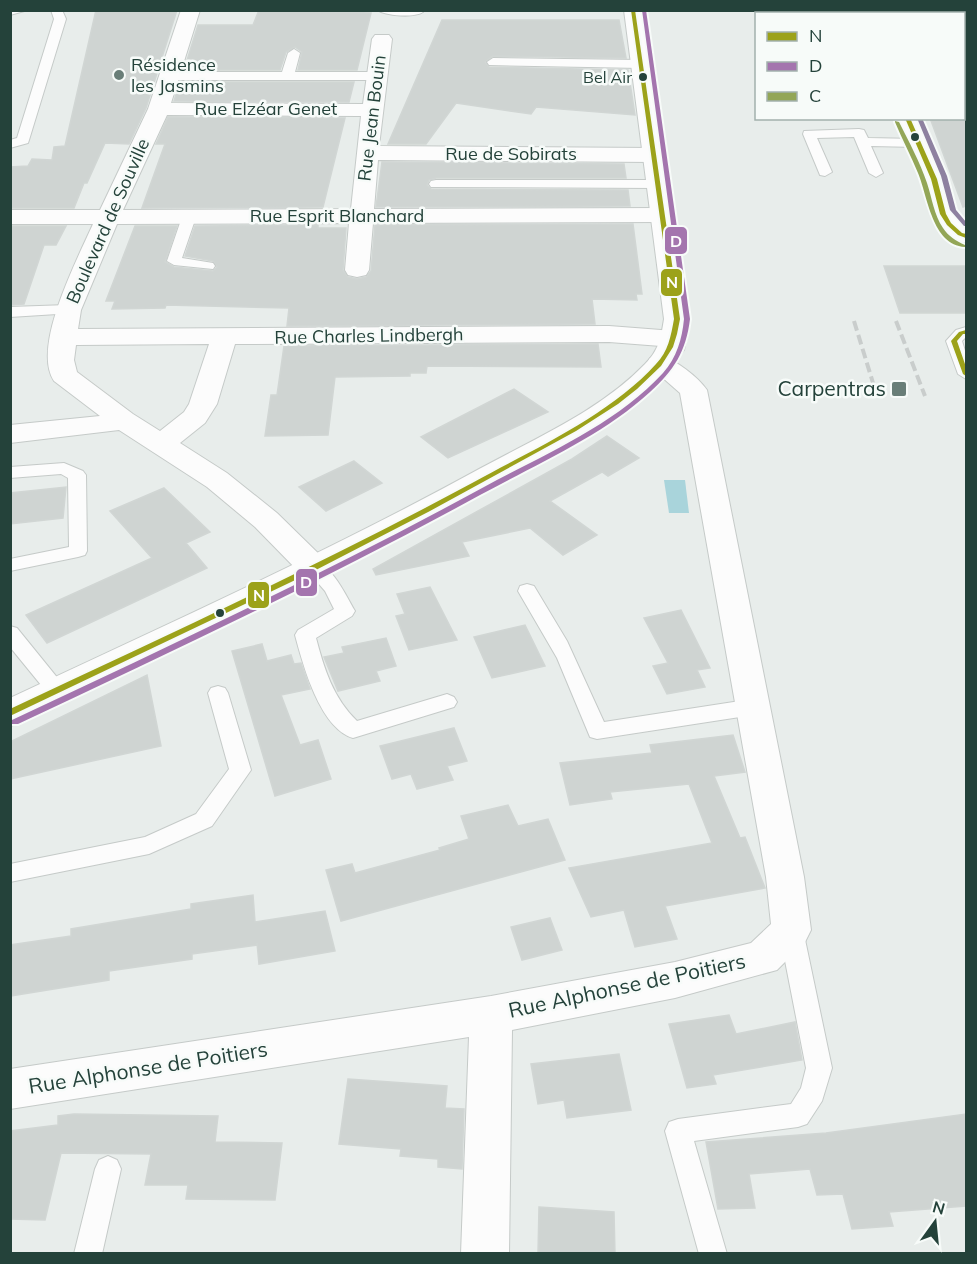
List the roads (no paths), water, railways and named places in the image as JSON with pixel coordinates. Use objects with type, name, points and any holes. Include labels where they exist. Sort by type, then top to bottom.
[{"type":"street","name":"Boulevard de Souville","points":[[191,10],[172,76],[159,109],[108,217],[68,310],[62,360],[64,375],[123,420],[233,494],[266,520],[314,567]]},
{"type":"street","points":[[10,713],[314,567],[455,496],[623,396],[667,352],[676,320],[633,10]]},
{"type":"street","name":"Rue Jean Bouin","points":[[357,270],[360,215],[382,39]]},
{"type":"street","name":"Rue Elzéar Genet","points":[[159,109],[373,110]]},
{"type":"street","points":[[908,120],[934,179],[943,214],[949,224],[960,234],[966,236]]},
{"type":"street","name":"Rue de Sobirats","points":[[367,153],[654,155]]},
{"type":"street","name":"Rue Esprit Blanchard","points":[[10,217],[663,214]]},
{"type":"street","name":"Rue Charles Lindbergh","points":[[64,338],[609,334],[667,352]]},
{"type":"street","points":[[161,444],[195,417],[203,404],[224,338]]},
{"type":"street","points":[[667,352],[693,390],[785,877],[791,930]]},
{"type":"street","points":[[10,434],[108,424],[123,420]]},
{"type":"street","name":"Rue Alphonse de Poitiers","points":[[10,1089],[490,1015],[675,980],[763,958],[791,930]]},
{"type":"street","points":[[484,1254],[490,1015]]},
{"type":"lane","points":[[10,12],[23,10]]},
{"type":"lane","points":[[10,144],[23,140],[60,19],[56,10]]},
{"type":"lane","points":[[382,10],[417,11],[413,27]]},
{"type":"lane","points":[[285,76],[290,71],[294,53]]},
{"type":"lane","points":[[493,62],[640,64]]},
{"type":"lane","points":[[172,76],[377,76]]},
{"type":"lane","points":[[825,172],[809,134],[859,133],[876,173]]},
{"type":"lane","points":[[862,142],[917,143]]},
{"type":"lane","points":[[436,184],[658,184]]},
{"type":"lane","points":[[189,217],[174,261],[208,266]]},
{"type":"lane","points":[[10,312],[68,310]]},
{"type":"lane","points":[[966,333],[961,333],[954,341],[966,374]]},
{"type":"lane","points":[[10,473],[64,468],[77,474],[78,551],[10,565]]},
{"type":"lane","points":[[314,567],[332,587],[345,611],[305,635],[317,678],[337,716],[353,730],[447,702]]},
{"type":"lane","points":[[527,591],[545,616],[597,730],[753,707]]},
{"type":"lane","points":[[10,633],[57,691]]},
{"type":"lane","points":[[10,873],[149,845],[204,820],[240,770],[218,693]]},
{"type":"lane","points":[[713,1254],[678,1131],[798,1115],[813,1094],[819,1068],[791,930]]},
{"type":"lane","points":[[88,1254],[108,1169]]},
{"type":"water","points":[[664,480],[685,480],[689,513],[669,513]]},
{"type":"railway","points":[[854,321],[877,396]]},
{"type":"railway","points":[[896,321],[925,396]]},
{"type":"place","name":"Résidence les Jasmins","points":[[119,75]]},
{"type":"place","name":"Bel Air","points":[[643,77]]},
{"type":"place","name":"Carpentras","points":[[899,389]]}]
